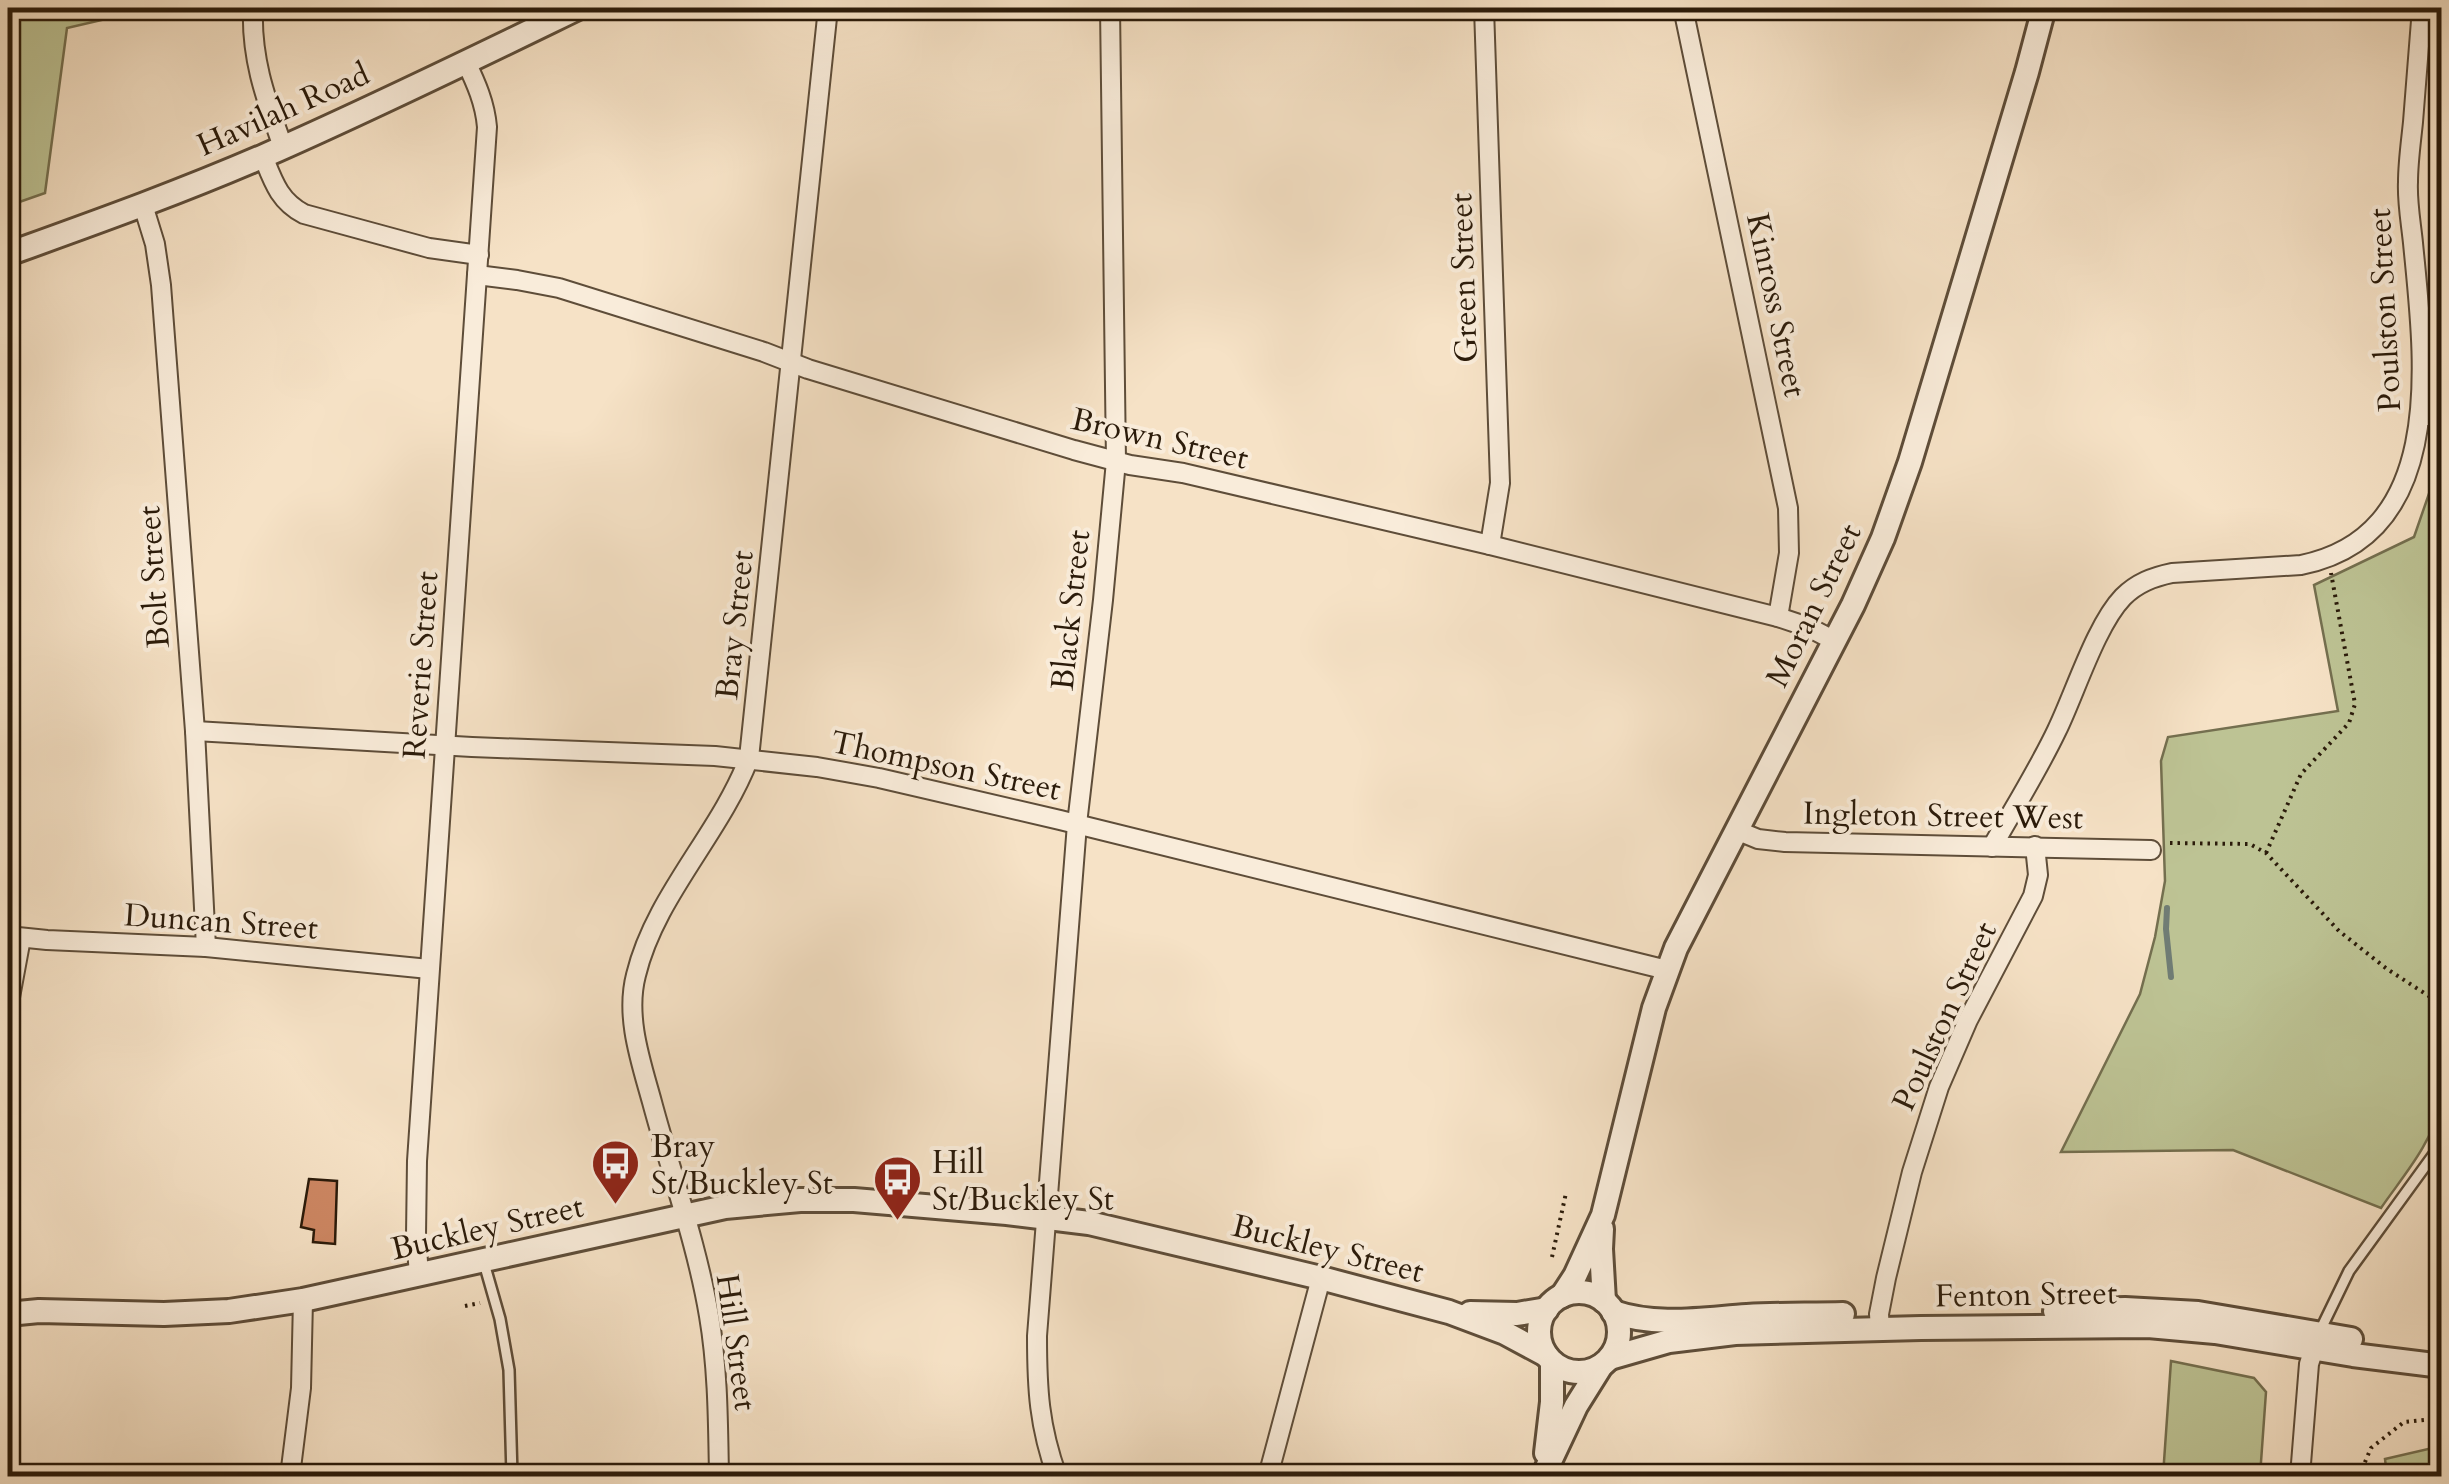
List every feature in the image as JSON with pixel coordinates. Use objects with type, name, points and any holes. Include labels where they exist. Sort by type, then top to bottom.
[{"type":"street","points":[[252,8],[254,58],[279,194],[286,202],[304,214],[429,248],[478,255]]},
{"type":"street","name":"Havilah Road","points":[[8,254],[273,152],[578,8]]},
{"type":"street","name":"Bray Street","points":[[685,1216],[638,1050],[634,988],[646,944],[660,914],[726,806],[749,758],[828,8]]},
{"type":"street","name":"Black Street","points":[[1057,1476],[1041,1424],[1037,1336],[1076,824],[1116,461],[1110,8]]},
{"type":"street","name":"Green Street","points":[[1484,8],[1500,483],[1490,546]]},
{"type":"street","name":"Kinross Street","points":[[1684,8],[1788,508],[1789,552],[1778,617]]},
{"type":"street","name":"Moran Street","points":[[1608,1306],[1600,1249],[1603,1216],[1654,1008],[1688,921],[1835,640],[1883,538],[1906,475],[2044,8]]},
{"type":"street","name":"Poulston Street","points":[[1992,846],[2046,752],[2104,624],[2124,597],[2155,576],[2301,565],[2328,558],[2354,546],[2385,517],[2408,477],[2421,416],[2419,304],[2408,184],[2422,8]]},
{"type":"street","name":"Reverie Street","points":[[420,1275],[416,1186],[487,128],[478,88],[466,62]]},
{"type":"street","name":"Bolt Street","points":[[143,205],[155,244],[161,285],[195,731],[206,948]]},
{"type":"street","name":"Brown Street","points":[[477,275],[559,288],[1038,440],[1116,461],[1490,546],[1778,617],[1835,640]]},
{"type":"street","points":[[2421,416],[2442,416]]},
{"type":"street","name":"Thompson Street","points":[[195,731],[749,758],[879,778],[1667,970]]},
{"type":"street","name":"Ingleton Street West","points":[[1736,830],[1758,839],[1785,842],[2151,850]]},
{"type":"street","name":"Poulston Street","points":[[1879,1321],[1900,1221],[1929,1114],[1968,1020],[2034,896],[2038,875],[2036,846]]},
{"type":"street","points":[[8,1008],[14,937]]},
{"type":"street","name":"Duncan Street","points":[[14,937],[206,948],[429,969]]},
{"type":"street","name":"Buckley Street","points":[[8,1314],[199,1313],[302,1300],[725,1207],[854,1200],[1089,1223],[1449,1312],[1505,1333],[1549,1358]]},
{"type":"street","name":"Hill Street","points":[[685,1216],[709,1315],[718,1385],[719,1476]]},
{"type":"street","name":"Moran Street","points":[[1554,1303],[1582,1263],[1603,1216]]},
{"type":"street","points":[[1268,1476],[1321,1278]]},
{"type":"street","points":[[1584,1293],[1608,1306],[1618,1323],[1619,1335],[1576,1406],[1544,1475],[1552,1402],[1549,1358],[1539,1332],[1541,1320],[1554,1303],[1584,1293]]},
{"type":"street","points":[[290,1476],[301,1388],[302,1300]]},
{"type":"street","name":"Buckley Street","points":[[1449,1312],[1502,1314],[1554,1303]]},
{"type":"street","name":"Fenton Street","points":[[1608,1306],[1645,1320],[1752,1316],[2148,1326],[2442,1351]]},
{"type":"street","name":"Fenton Street","points":[[1605,1362],[1670,1341],[1710,1334],[1879,1321]]},
{"type":"street","points":[[2300,1476],[2309,1364],[2316,1341]]},
{"type":"street","name":"Fenton Street","points":[[2316,1341],[2442,1366]]},
{"type":"street","points":[[1549,1358],[1563,1369],[1576,1372],[1605,1362]]},
{"type":"lane","points":[[2316,1341],[2348,1271],[2442,1144]]},
{"type":"lane","points":[[484,1260],[509,1370],[512,1476]]},
{"type":"path","points":[[2266,854],[2301,774],[2349,722],[2355,704],[2328,558]]},
{"type":"path","points":[[2151,850],[2162,843],[2250,844],[2266,854],[2340,930],[2387,969],[2442,1002]]},
{"type":"path","points":[[1552,1256],[1566,1193]]},
{"type":"path","points":[[465,1306],[488,1302]]},
{"type":"path","points":[[2359,1476],[2371,1448],[2404,1422],[2442,1418]]},
{"type":"green space","points":[[8,8],[153,8],[67,28],[45,193],[8,206]]},
{"type":"green space","points":[[2441,459],[2442,1079],[2436,1118],[2424,1145],[2381,1208],[2233,1150],[2061,1152],[2140,994],[2155,937],[2165,881],[2161,761],[2168,737],[2338,711],[2314,585],[2414,537]]},
{"type":"green space","points":[[2171,1361],[2254,1378],[2266,1392],[2260,1476],[2163,1476]]},
{"type":"green space","points":[[2441,1446],[2441,1476],[2387,1476],[2385,1459]]},
{"type":"building","points":[[309,1179],[337,1181],[335,1244],[313,1242],[314,1230],[301,1227]]},
{"type":"waterway","points":[[2167,908],[2171,977]]},
{"type":"place","name":"Bray St/Buckley St","points":[[616,1206]]},
{"type":"place","name":"Hill St/Buckley St","points":[[897,1222]]}]
